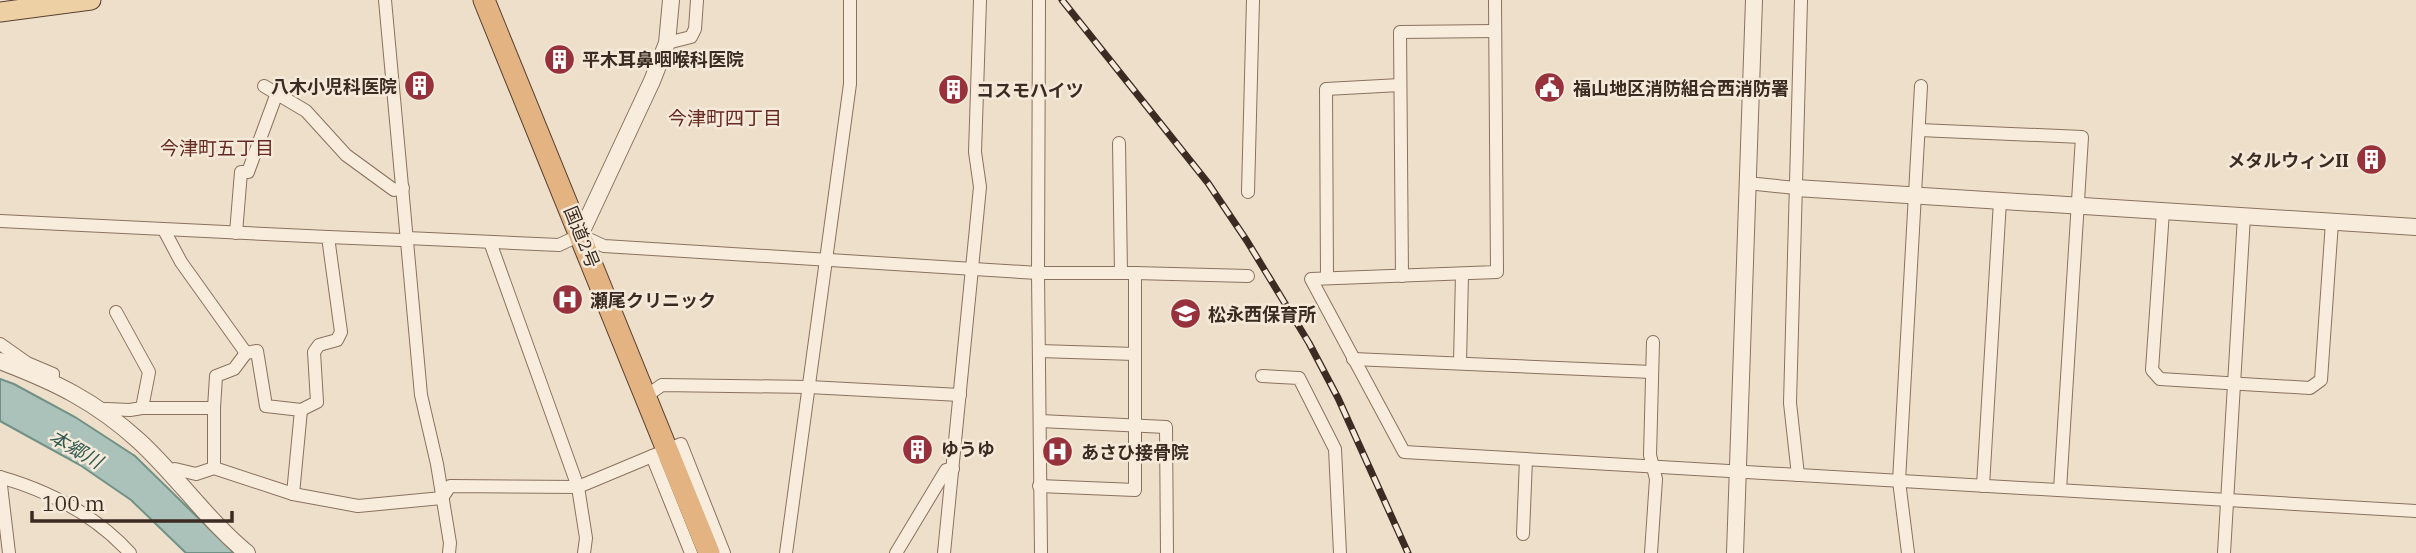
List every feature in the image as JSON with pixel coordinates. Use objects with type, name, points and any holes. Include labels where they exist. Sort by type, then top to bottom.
[{"type":"highway","name":"国道2号","points":[[484,0],[646,396],[660,452],[709,553]]},
{"type":"main road","points":[[0,12],[91,0]]},
{"type":"street","points":[[385,0],[421,395],[443,498],[449,553]]},
{"type":"street","points":[[0,221],[559,245],[580,235],[652,80],[667,43],[671,0]]},
{"type":"street","points":[[667,43],[691,37],[695,29],[697,0]]},
{"type":"street","points":[[794,553],[786,553],[850,84],[850,0]]},
{"type":"street","points":[[944,553],[980,187],[975,152],[980,0]]},
{"type":"street","points":[[1039,0],[1041,553]]},
{"type":"street","points":[[1248,192],[1253,0]]},
{"type":"street","points":[[1494,0],[1497,272],[1311,279],[1404,452],[2416,511]]},
{"type":"street","points":[[1735,553],[1754,0]]},
{"type":"street","points":[[1798,475],[1790,403],[1801,0]]},
{"type":"street","points":[[1402,276],[1400,32],[1495,31]]},
{"type":"street","points":[[1327,278],[1326,89],[1400,85]]},
{"type":"street","points":[[264,86],[306,111],[346,155],[394,190],[403,188]]},
{"type":"street","points":[[1908,553],[1899,481],[1921,86]]},
{"type":"street","points":[[236,233],[241,172],[248,172],[277,93]]},
{"type":"street","points":[[1919,130],[2082,137],[2060,490]]},
{"type":"street","points":[[1119,142],[1121,273]]},
{"type":"street","points":[[1748,183],[2416,227]]},
{"type":"street","points":[[1983,486],[2000,201]]},
{"type":"street","points":[[2163,211],[2152,370],[2160,379],[2234,384],[2310,388],[2321,380],[2332,222]]},
{"type":"street","points":[[2224,553],[2244,216]]},
{"type":"street","points":[[164,230],[181,262],[246,353]]},
{"type":"street","points":[[580,235],[604,246],[972,271],[1248,276]]},
{"type":"street","points":[[215,468],[216,376],[234,369],[246,353],[257,351],[266,406],[301,410],[317,402],[314,352],[319,345],[337,340],[341,332],[328,237]]},
{"type":"street","points":[[490,242],[578,487],[586,538],[584,553]]},
{"type":"street","points":[[1039,486],[1135,490],[1135,273]]},
{"type":"street","points":[[1460,363],[1462,274]]},
{"type":"street","points":[[116,312],[149,372],[142,408]]},
{"type":"street","points":[[1651,553],[1656,479],[1650,455],[1653,342]]},
{"type":"street","points":[[0,344],[26,363],[53,374],[52,381]]},
{"type":"street","points":[[1039,351],[1135,354]]},
{"type":"street","points":[[1353,359],[1652,372]]},
{"type":"street","points":[[0,361],[52,381],[92,403],[139,441],[247,553]]},
{"type":"street","points":[[1262,376],[1299,377],[1335,449],[1340,553]]},
{"type":"street","points":[[646,396],[662,385],[809,387],[960,395]]},
{"type":"street","points":[[104,413],[106,409],[215,408]]},
{"type":"street","points":[[293,494],[301,410]]},
{"type":"street","points":[[1040,421],[1166,427],[1167,553]]},
{"type":"street","points":[[443,498],[450,486],[578,487],[681,444],[724,553]]},
{"type":"street","points":[[660,452],[691,553]]},
{"type":"street","points":[[1522,534],[1527,459]]},
{"type":"street","points":[[169,472],[175,469],[196,474],[215,468],[293,494],[358,506],[443,498]]},
{"type":"street","points":[[896,553],[946,470],[953,469]]},
{"type":"street","points":[[9,553],[1,477],[33,486],[67,503],[115,537],[130,553]]},
{"type":"water","name":"本郷川","points":[[0,379],[75,417],[135,456],[234,553],[186,553],[131,500],[80,465],[0,421]]},
{"type":"railway","points":[[1062,0],[1208,183],[1247,241],[1309,343],[1338,398],[1408,553]]},
{"type":"place","name":"平木耳鼻咽喉科医院","points":[[559,59]]},
{"type":"place","name":"八木小児科医院","points":[[420,86]]},
{"type":"place","name":"福山地区消防組合西消防署","points":[[1550,88]]},
{"type":"place","name":"コスモハイツ","points":[[953,90]]},
{"type":"place","name":"メタルウィンII","points":[[2372,160]]},
{"type":"place","name":"瀬尾クリニック","points":[[567,300]]},
{"type":"place","name":"松永西保育所","points":[[1185,314]]},
{"type":"place","name":"ゆうゆ","points":[[918,449]]},
{"type":"place","name":"あさひ接骨院","points":[[1058,452]]},
{"type":"district","name":"今津町四丁目","points":[[725,118]]},
{"type":"district","name":"今津町五丁目","points":[[217,148]]}]
